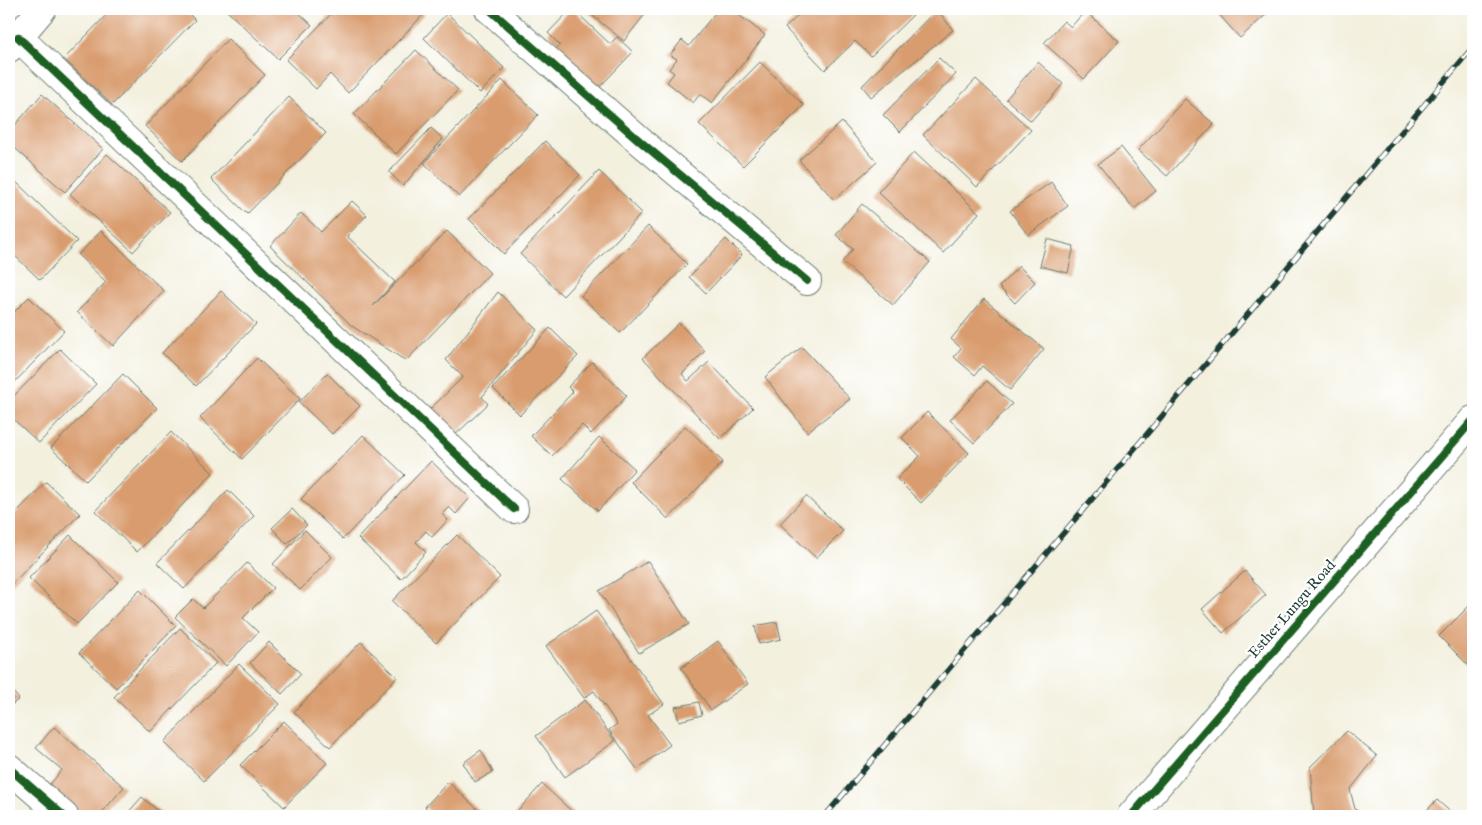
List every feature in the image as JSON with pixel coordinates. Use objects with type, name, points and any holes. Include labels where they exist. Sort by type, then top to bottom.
[{"type":"street","points":[[42,9],[14,42],[514,509]]},
{"type":"street","points":[[488,9],[641,142],[807,281]]},
{"type":"street","name":"Esther Lungu Road","points":[[1131,816],[1473,421]]},
{"type":"street","points":[[9,768],[64,816]]},
{"type":"building","points":[[112,9],[184,9],[195,20],[112,105],[64,59]]},
{"type":"building","points":[[225,9],[295,9],[312,25],[278,59]]},
{"type":"building","points":[[336,9],[418,9],[424,14],[348,93],[330,74],[316,89],[286,60]]},
{"type":"building","points":[[571,9],[610,44],[617,37],[633,52],[591,96],[549,56],[560,45],[548,33]]},
{"type":"building","points":[[584,9],[649,9],[624,41]]},
{"type":"building","points":[[718,9],[731,9],[765,35],[712,103],[700,94],[693,103],[667,82],[674,73],[669,69],[677,59],[670,55],[682,40],[689,46]]},
{"type":"building","points":[[805,9],[907,9],[913,15],[871,56],[855,41],[825,70],[785,28]]},
{"type":"building","points":[[937,9],[953,30],[871,97],[862,86]]},
{"type":"building","points":[[1214,9],[1272,9],[1240,38]]},
{"type":"building","points":[[1085,11],[1119,41],[1084,79],[1044,43],[1064,21],[1071,27]]},
{"type":"building","points":[[447,13],[504,68],[480,93],[424,38]]},
{"type":"building","points":[[228,39],[265,75],[182,161],[145,126]]},
{"type":"building","points":[[416,50],[458,90],[396,154],[354,114]]},
{"type":"building","points":[[939,58],[956,74],[900,132],[883,115]]},
{"type":"building","points":[[760,62],[804,105],[743,166],[699,124]]},
{"type":"building","points":[[1038,62],[1063,84],[1031,121],[1006,99]]},
{"type":"building","points":[[976,79],[1031,130],[977,187],[923,135]]},
{"type":"building","points":[[502,80],[538,115],[459,197],[424,163]]},
{"type":"building","points":[[42,94],[103,149],[65,192],[9,143],[9,132]]},
{"type":"building","points":[[289,97],[326,133],[247,214],[211,179]]},
{"type":"building","points":[[1185,99],[1214,124],[1167,176],[1138,150]]},
{"type":"building","points":[[842,122],[877,162],[834,200],[799,160]]},
{"type":"building","points":[[431,128],[443,139],[403,186],[389,172]]},
{"type":"building","points":[[545,141],[580,175],[504,254],[469,219]]},
{"type":"building","points":[[1121,147],[1156,191],[1134,209],[1098,164]]},
{"type":"building","points":[[914,152],[979,213],[943,253],[878,192]]},
{"type":"building","points":[[107,154],[170,212],[133,252],[70,194]]},
{"type":"building","points":[[599,171],[642,213],[563,296],[520,254]]},
{"type":"building","points":[[9,175],[77,241],[40,280],[9,250]]},
{"type":"building","points":[[1051,182],[1068,206],[1028,235],[1010,211]]},
{"type":"building","points":[[352,201],[367,215],[347,236],[395,282],[373,306],[447,231],[490,273],[406,361],[352,326],[270,246],[301,213],[321,232]]},
{"type":"building","points":[[862,204],[930,262],[893,305],[842,262],[853,249],[836,235]]},
{"type":"building","points":[[648,226],[687,264],[620,333],[581,296]]},
{"type":"building","points":[[101,231],[164,291],[113,346],[77,312],[106,282],[78,255]]},
{"type":"building","points":[[726,239],[742,255],[706,293],[689,277]]},
{"type":"building","points":[[1047,239],[1074,246],[1068,273],[1040,266]]},
{"type":"building","points":[[1019,266],[1035,282],[1015,303],[999,287]]},
{"type":"building","points":[[221,291],[256,324],[196,386],[162,353]]},
{"type":"building","points":[[498,292],[537,330],[482,397],[488,404],[451,439],[426,413],[463,377],[446,360]]},
{"type":"building","points":[[29,297],[64,331],[9,388],[9,317]]},
{"type":"building","points":[[984,299],[1044,349],[1010,390],[982,366],[975,375],[954,357],[961,348],[951,339]]},
{"type":"building","points":[[679,323],[705,351],[682,374],[688,381],[709,362],[753,408],[720,439],[643,358]]},
{"type":"building","points":[[550,328],[578,356],[520,415],[493,388]]},
{"type":"building","points":[[802,347],[850,399],[807,432],[765,377]]},
{"type":"building","points":[[60,349],[96,384],[39,443],[9,415],[9,401]]},
{"type":"building","points":[[257,358],[300,399],[242,459],[200,418]]},
{"type":"building","points":[[592,362],[627,396],[591,434],[582,425],[552,456],[531,436],[573,392],[568,387]]},
{"type":"building","points":[[327,373],[360,406],[332,434],[299,402]]},
{"type":"building","points":[[123,374],[157,408],[86,481],[51,448]]},
{"type":"building","points":[[987,381],[1012,404],[974,443],[950,420]]},
{"type":"building","points":[[927,412],[969,453],[921,503],[897,479],[920,456],[902,438]]},
{"type":"building","points":[[685,426],[723,462],[668,519],[631,482]]},
{"type":"building","points":[[171,432],[213,473],[137,552],[95,511]]},
{"type":"building","points":[[363,435],[405,475],[343,539],[301,499]]},
{"type":"building","points":[[599,437],[635,469],[598,511],[562,479]]},
{"type":"building","points":[[431,461],[470,498],[456,514],[449,507],[442,514],[448,520],[432,537],[426,531],[416,542],[426,552],[401,579],[358,538]]},
{"type":"building","points":[[46,482],[80,514],[9,587],[9,520]]},
{"type":"building","points":[[228,490],[254,516],[184,589],[157,563]]},
{"type":"building","points":[[806,496],[843,531],[816,558],[780,524]]},
{"type":"building","points":[[292,509],[307,525],[287,544],[272,528]]},
{"type":"building","points":[[305,530],[332,557],[300,590],[273,564]]},
{"type":"building","points":[[70,535],[118,582],[77,624],[29,578]]},
{"type":"building","points":[[457,535],[500,577],[436,643],[392,601]]},
{"type":"building","points":[[648,561],[689,624],[639,653],[599,591]]},
{"type":"building","points":[[247,563],[273,588],[243,618],[258,632],[226,666],[175,617],[193,599],[203,608]]},
{"type":"building","points":[[1245,571],[1266,595],[1223,633],[1202,609]]},
{"type":"building","points":[[140,590],[176,626],[116,688],[79,653]]},
{"type":"building","points":[[1473,602],[1473,670],[1439,636]]},
{"type":"building","points":[[596,611],[664,704],[648,715],[670,745],[637,769],[609,730],[617,724],[594,691],[584,698],[546,646]]},
{"type":"building","points":[[777,622],[781,639],[759,644],[755,626]]},
{"type":"building","points":[[180,628],[216,663],[150,732],[114,697]]},
{"type":"building","points":[[718,641],[748,684],[711,710],[681,668]]},
{"type":"building","points":[[269,642],[301,674],[282,694],[250,663]]},
{"type":"building","points":[[361,642],[397,677],[330,747],[294,712]]},
{"type":"building","points":[[239,664],[280,704],[204,781],[164,742]]},
{"type":"building","points":[[9,687],[19,699],[9,707]]},
{"type":"building","points":[[585,700],[615,741],[565,777],[536,736]]},
{"type":"building","points":[[699,702],[702,715],[679,721],[675,707]]},
{"type":"building","points":[[284,721],[327,763],[284,807],[240,765]]},
{"type":"building","points":[[54,727],[124,787],[99,816],[76,816],[46,789],[62,770],[36,748]]},
{"type":"building","points":[[1347,731],[1377,756],[1350,790],[1355,809],[1365,816],[1314,816],[1310,767]]},
{"type":"building","points":[[481,750],[493,772],[475,782],[463,763]]},
{"type":"building","points":[[448,782],[485,816],[435,816],[425,807]]},
{"type":"building","points":[[542,784],[577,816],[513,816]]},
{"type":"building","points":[[142,797],[164,816],[125,816]]},
{"type":"building","points":[[1437,800],[1455,816],[1421,816]]},
{"type":"railway","points":[[825,816],[1473,47]]},
{"type":"cycle path","points":[[489,9],[641,142],[807,281]]},
{"type":"cycle path","points":[[18,37],[514,509]]},
{"type":"cycle path","points":[[1131,816],[1473,420]]},
{"type":"cycle path","points":[[9,768],[64,816]]}]
